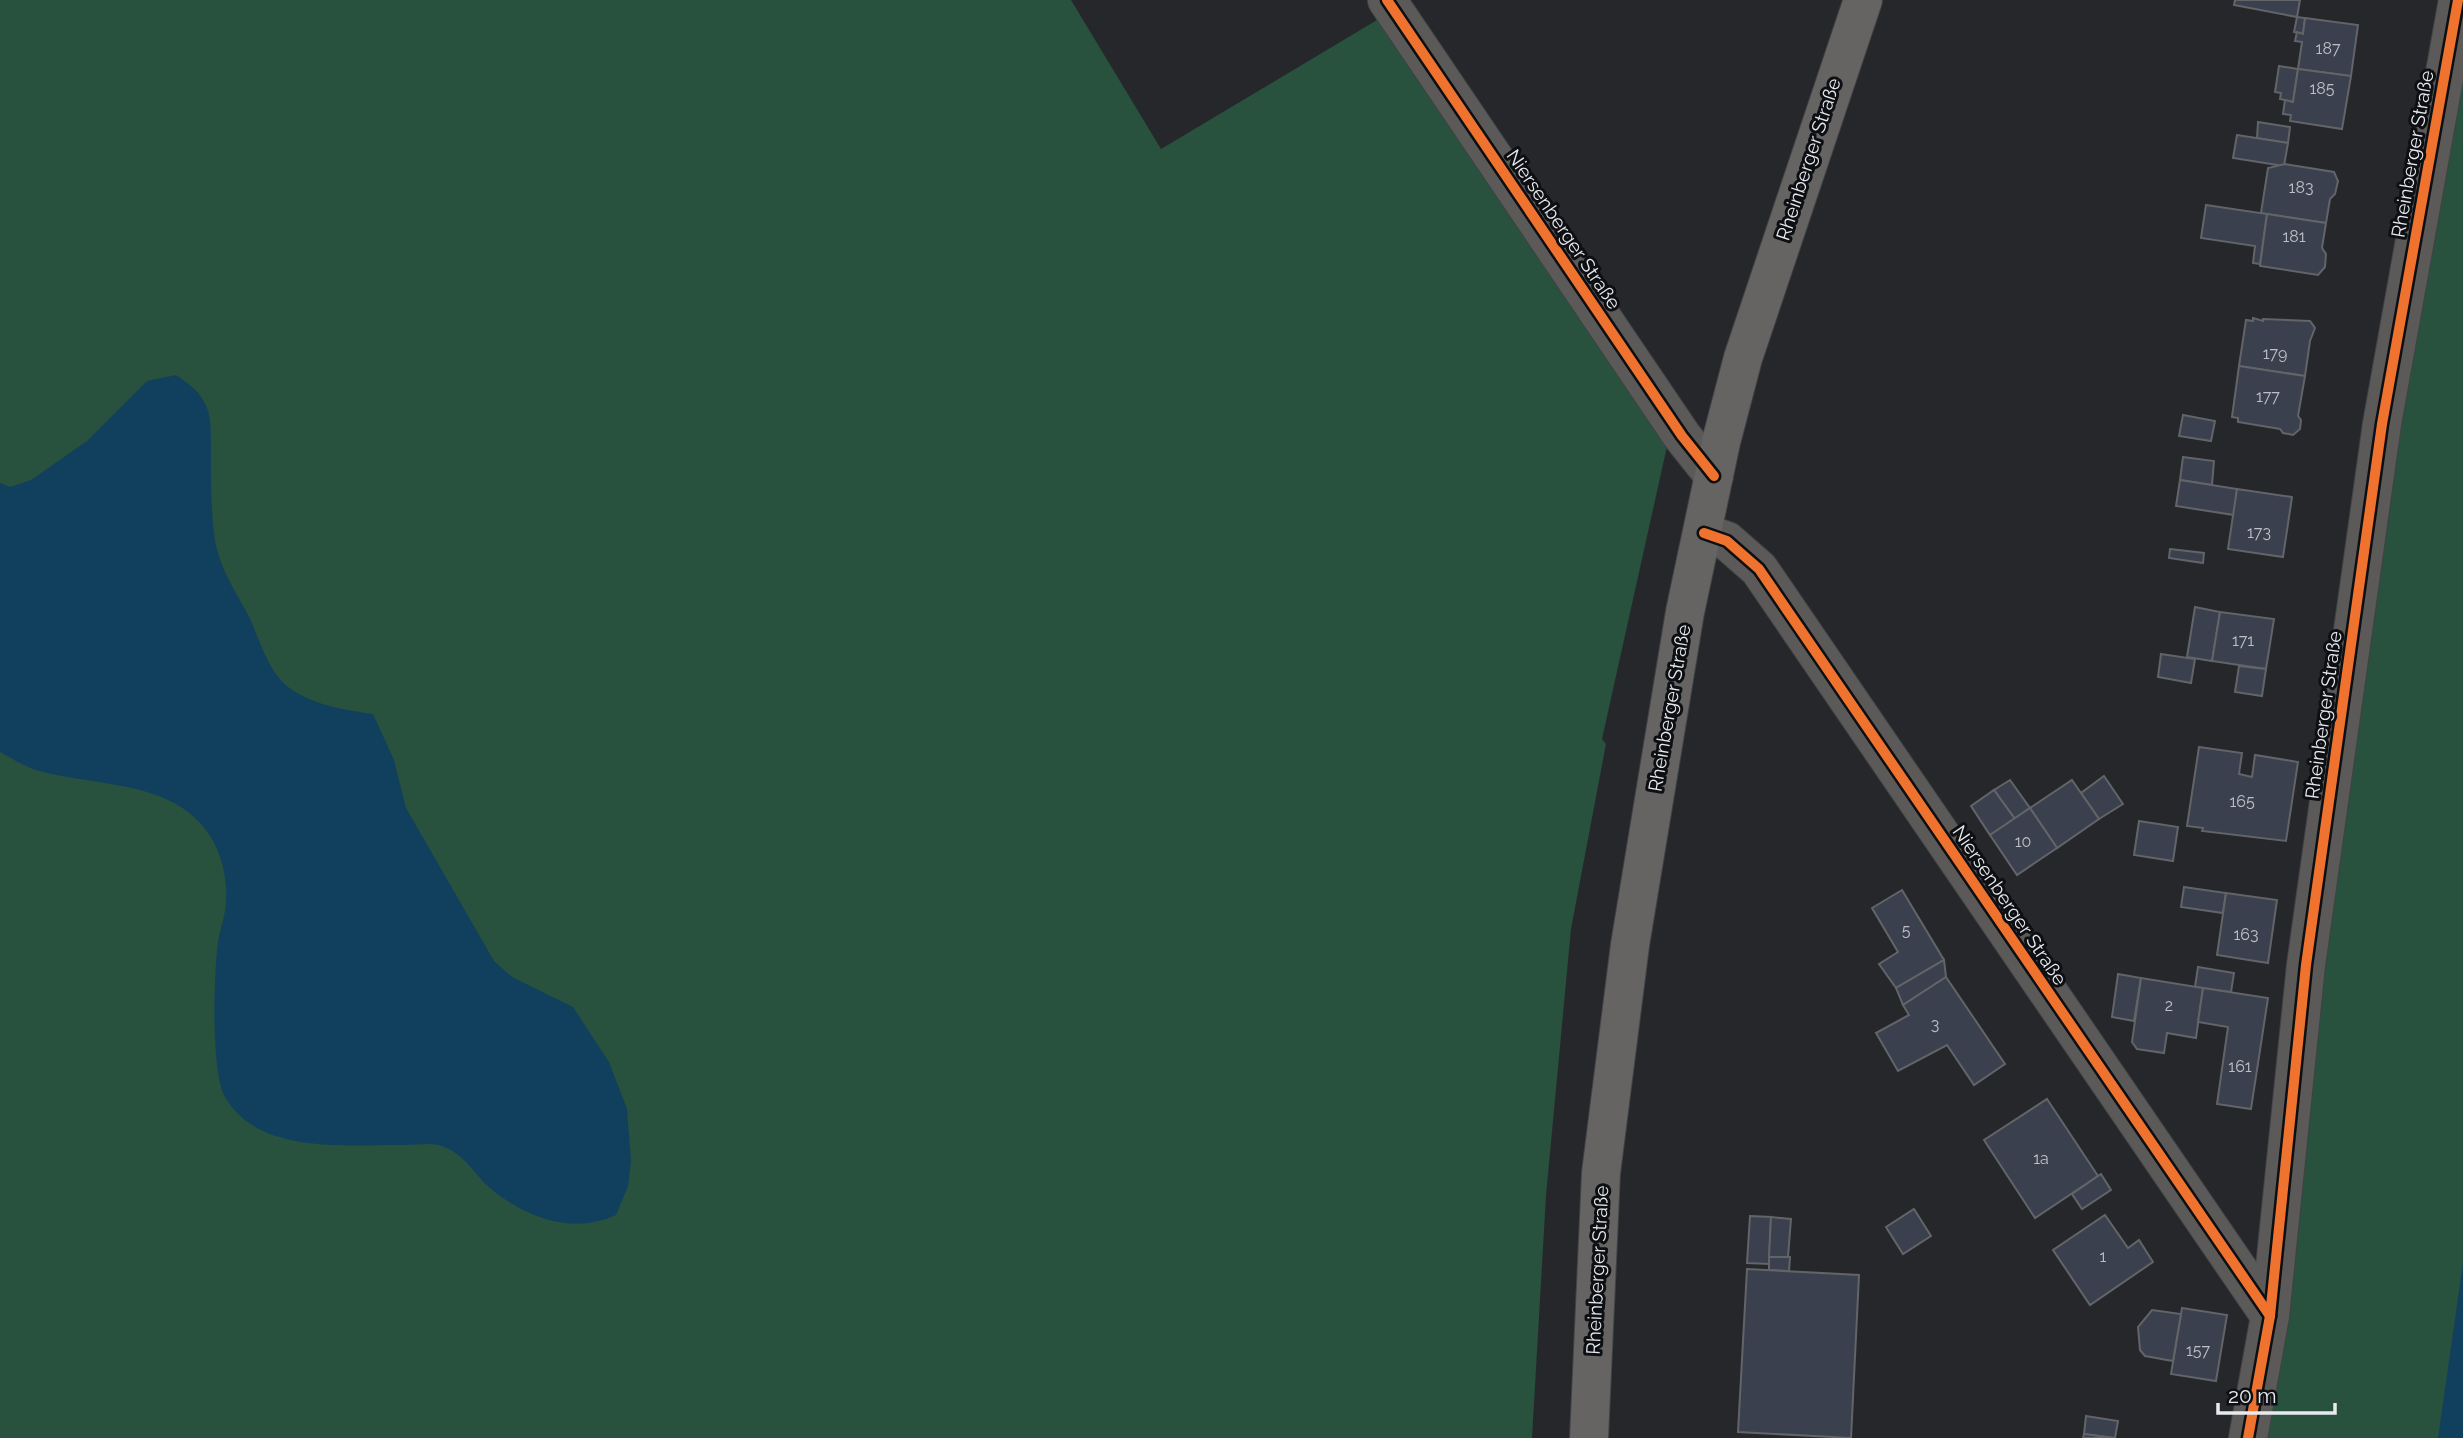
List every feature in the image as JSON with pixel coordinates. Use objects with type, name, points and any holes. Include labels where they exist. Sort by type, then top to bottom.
[{"type":"main road","name":"Rheinberger Straße","points":[[1589,1438],[1601,1173],[1654,794],[1685,612],[1704,533],[1714,475],[1744,358],[1863,0]]},
{"type":"street","name":"Niersenberger Straße","points":[[1387,0],[1682,436],[1714,475]]},
{"type":"street","name":"Rheinberger Straße","points":[[2248,1438],[2270,1316],[2306,965],[2380,437],[2458,0]]},
{"type":"street","name":"Niersenberger Straße","points":[[1704,533],[1727,541],[1759,569],[2270,1316]]},
{"type":"green space","points":[[0,0],[1071,0],[1161,149],[1392,11],[1670,433],[1602,739],[1606,744],[1571,929],[1546,1196],[1532,1438],[0,1438]]},
{"type":"green space","points":[[2463,0],[2463,1438],[2248,1438]]},
{"type":"water","points":[[176,375],[199,394],[208,412],[213,521],[218,553],[274,672],[298,694],[323,704],[373,714],[394,760],[406,808],[494,961],[512,977],[573,1007],[609,1062],[627,1109],[631,1162],[628,1186],[616,1215],[599,1221],[566,1223],[534,1215],[504,1199],[461,1157],[438,1145],[307,1143],[282,1138],[260,1129],[240,1116],[225,1097],[217,1068],[216,964],[226,892],[218,851],[208,832],[185,809],[166,799],[145,791],[33,769],[0,752],[0,483],[10,487],[31,480],[87,441],[147,381]]},
{"type":"water","points":[[2463,1263],[2463,1438],[2438,1438]]},
{"type":"building","points":[[2235,0],[2300,0],[2297,17],[2234,5]]},
{"type":"building","points":[[2297,17],[2305,18],[2303,34],[2294,32]]},
{"type":"building","points":[[2305,18],[2358,25],[2351,76],[2298,69],[2302,42],[2295,41],[2297,32],[2303,34]]},
{"type":"building","points":[[2279,66],[2298,69],[2293,102],[2280,99],[2281,93],[2275,92]]},
{"type":"building","points":[[2298,69],[2351,76],[2342,129],[2290,121],[2291,115],[2283,114],[2285,100],[2293,102]]},
{"type":"building","points":[[2258,122],[2290,127],[2288,143],[2257,138]]},
{"type":"building","points":[[2237,135],[2288,143],[2284,166],[2233,158]]},
{"type":"building","points":[[2285,164],[2334,172],[2338,181],[2335,194],[2330,199],[2326,223],[2261,213],[2268,168]]},
{"type":"building","points":[[2206,205],[2267,214],[2260,264],[2253,263],[2255,246],[2201,238]]},
{"type":"building","points":[[2267,214],[2326,223],[2322,248],[2326,254],[2325,267],[2318,275],[2260,266]]},
{"type":"building","points":[[2253,318],[2263,321],[2310,321],[2315,328],[2310,341],[2305,376],[2239,366],[2246,320],[2253,321]]},
{"type":"building","points":[[2239,366],[2305,376],[2298,416],[2301,420],[2300,429],[2293,435],[2283,433],[2280,429],[2238,422],[2238,418],[2232,417]]},
{"type":"building","points":[[2183,415],[2215,421],[2211,441],[2179,436]]},
{"type":"building","points":[[2183,457],[2214,461],[2212,485],[2180,480]]},
{"type":"building","points":[[2180,480],[2237,489],[2234,515],[2176,506]]},
{"type":"building","points":[[2237,489],[2292,497],[2283,557],[2228,549]]},
{"type":"building","points":[[2170,549],[2204,553],[2203,563],[2169,558]]},
{"type":"building","points":[[2195,607],[2220,612],[2212,661],[2187,657]]},
{"type":"building","points":[[2220,612],[2274,619],[2266,669],[2212,661]]},
{"type":"building","points":[[2161,654],[2195,659],[2191,683],[2158,677]]},
{"type":"building","points":[[2239,666],[2266,669],[2262,696],[2235,692]]},
{"type":"building","points":[[2199,747],[2242,753],[2239,774],[2252,777],[2255,755],[2298,762],[2286,841],[2202,831],[2203,828],[2187,826]]},
{"type":"building","points":[[2104,776],[2123,804],[2099,819],[2081,793]]},
{"type":"building","points":[[2010,780],[2030,808],[2015,819],[1994,790]]},
{"type":"building","points":[[2072,780],[2099,819],[2057,848],[2030,808]]},
{"type":"building","points":[[1994,790],[2015,819],[1990,835],[1971,806]]},
{"type":"building","points":[[2030,808],[2057,848],[2017,875],[1990,835]]},
{"type":"building","points":[[2139,821],[2178,827],[2173,861],[2134,855]]},
{"type":"building","points":[[2184,887],[2226,893],[2223,913],[2181,907]]},
{"type":"building","points":[[1902,890],[1944,960],[1896,988],[1879,964],[1898,952],[1872,908]]},
{"type":"building","points":[[2226,893],[2277,900],[2268,963],[2217,955]]},
{"type":"building","points":[[1944,960],[1946,977],[1903,1005],[1896,988]]},
{"type":"building","points":[[2198,967],[2234,973],[2231,992],[2195,987]]},
{"type":"building","points":[[2118,974],[2141,978],[2134,1021],[2112,1017]]},
{"type":"building","points":[[1946,977],[2005,1064],[1974,1085],[1947,1045],[1898,1071],[1876,1033],[1909,1015],[1903,1005]]},
{"type":"building","points":[[2141,978],[2203,988],[2196,1038],[2167,1033],[2164,1053],[2137,1049],[2132,1042]]},
{"type":"building","points":[[2203,988],[2268,998],[2251,1109],[2217,1104],[2228,1027],[2198,1022]]},
{"type":"building","points":[[2047,1099],[2098,1176],[2035,1218],[1984,1140]]},
{"type":"building","points":[[2101,1174],[2111,1190],[2082,1209],[2072,1194]]},
{"type":"building","points":[[1914,1209],[1931,1236],[1903,1254],[1886,1227]]},
{"type":"building","points":[[2105,1215],[2128,1248],[2139,1240],[2153,1262],[2090,1305],[2053,1250]]},
{"type":"building","points":[[1750,1216],[1771,1217],[1769,1264],[1747,1263]]},
{"type":"building","points":[[1771,1217],[1791,1219],[1788,1257],[1769,1257]]},
{"type":"building","points":[[1769,1257],[1790,1257],[1789,1271],[1769,1270]]},
{"type":"building","points":[[1747,1269],[1859,1275],[1851,1438],[1738,1432]]},
{"type":"building","points":[[2182,1308],[2227,1315],[2216,1381],[2171,1374]]},
{"type":"building","points":[[2152,1310],[2181,1314],[2173,1361],[2145,1356],[2140,1350],[2138,1327]]},
{"type":"building","points":[[2086,1416],[2118,1421],[2115,1438],[2084,1434]]},
{"type":"building","points":[[2084,1434],[2113,1438],[2083,1438]]},
{"type":"cycle path","points":[[1387,0],[1682,436],[1714,476]]},
{"type":"cycle path","points":[[2248,1438],[2270,1316],[2306,965],[2382,424],[2458,0]]},
{"type":"cycle path","points":[[1704,533],[1727,541],[1759,569],[2270,1316]]}]
